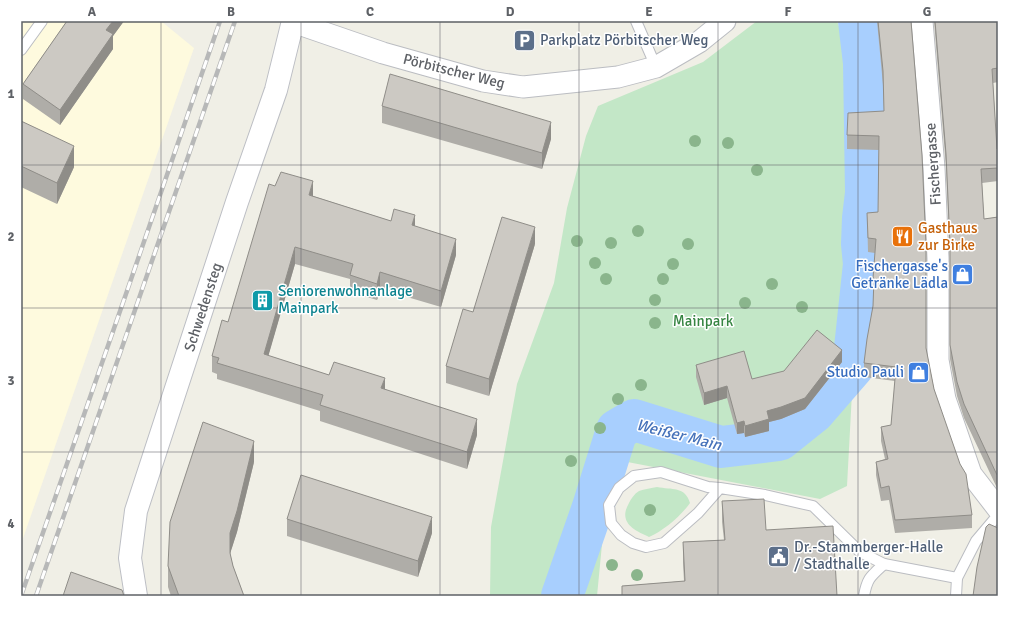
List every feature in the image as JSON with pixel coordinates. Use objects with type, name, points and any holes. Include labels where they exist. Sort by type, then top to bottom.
[{"type":"street","name":"Pörbitscher Weg","points":[[293,22],[390,55],[482,81],[523,86],[618,77],[656,67],[699,42],[725,21]]},
{"type":"street","name":"Fischergasse","points":[[922,21],[934,168],[938,251],[938,360],[945,399],[971,474],[998,509]]},
{"type":"street","name":"Schwedensteg","points":[[136,596],[130,558],[136,511],[237,202],[276,90],[293,22]]},
{"type":"lane","points":[[21,50],[42,21]]},
{"type":"lane","points":[[636,21],[656,67]]},
{"type":"lane","points":[[720,488],[698,513],[664,543],[646,547],[633,543],[621,535],[611,523],[609,505],[619,488],[634,476],[661,472],[708,487],[720,488],[765,494],[814,506],[860,552],[884,564],[957,578]]},
{"type":"lane","points":[[956,596],[957,578],[976,541],[998,515]]},
{"type":"lane","points":[[864,596],[866,583],[884,564]]},
{"type":"shaded area","points":[[21,21],[161,21],[194,48],[21,544]]},
{"type":"green space","name":"Mainpark","points":[[757,21],[837,21],[849,54],[856,146],[859,262],[847,486],[820,499],[617,460],[603,534],[597,596],[490,596],[491,527],[517,384],[554,283],[567,208],[586,136],[598,106],[703,62]]},
{"type":"green space","points":[[657,487],[681,491],[688,498],[690,503],[671,523],[649,537],[633,528],[626,520],[625,515],[629,503],[637,492]]},
{"type":"building","points":[[67,21],[113,21],[106,30],[113,34],[60,110],[23,84]]},
{"type":"building","points":[[878,21],[911,21],[922,155],[926,245],[926,348],[934,389],[960,464],[966,474],[972,515],[895,520],[889,486],[881,488],[876,462],[888,459],[881,427],[891,425],[896,367],[864,363],[873,306],[873,278],[876,239],[868,238],[867,213],[878,212],[879,136],[847,135],[848,113],[884,111],[883,71]]},
{"type":"building","points":[[935,21],[998,21],[998,68],[992,69],[998,168],[981,169],[984,219],[998,217],[998,475],[964,404],[957,382],[950,345],[950,244],[946,154]]},
{"type":"building","points":[[390,74],[551,122],[542,153],[382,106]]},
{"type":"building","points":[[21,121],[74,146],[57,183],[21,166]]},
{"type":"building","points":[[281,172],[313,181],[309,195],[391,221],[394,209],[415,215],[412,225],[456,239],[441,291],[380,272],[377,284],[350,275],[353,264],[295,247],[264,354],[329,375],[334,362],[385,378],[381,388],[477,419],[467,452],[320,405],[323,395],[217,363],[219,358],[212,356],[222,320],[228,322],[269,184],[275,186]]},
{"type":"building","points":[[502,217],[535,227],[489,379],[446,366],[463,309],[473,312]]},
{"type":"building","points":[[817,330],[842,350],[805,398],[767,411],[769,419],[745,426],[744,421],[737,423],[727,386],[704,393],[696,365],[744,351],[752,379],[784,371]]},
{"type":"building","points":[[203,422],[254,441],[237,511],[230,533],[230,553],[244,596],[179,596],[168,566],[170,522]]},
{"type":"building","points":[[301,475],[432,517],[418,561],[287,519]]},
{"type":"building","name":"Dr.-Stammberger-Halle / Stadthalle","points":[[764,499],[766,530],[833,526],[837,596],[622,596],[622,586],[685,581],[683,542],[725,540],[722,501]]},
{"type":"building","points":[[989,524],[998,528],[998,596],[973,596],[977,567],[986,527]]},
{"type":"building","points":[[71,572],[122,590],[124,596],[63,596]]},
{"type":"waterway","name":"Weißer Main","points":[[562,596],[593,507],[617,430],[634,420],[721,447],[779,440],[814,412],[853,367],[864,264],[862,244],[866,193],[864,63],[859,21]]},
{"type":"railway","points":[[21,596],[220,21]]},
{"type":"railway","points":[[36,596],[235,21]]},
{"type":"place","name":"Parkplatz Pörbitscher Weg","points":[[524,40]]},
{"type":"place","name":"Gasthaus zur Birke","points":[[903,237]]},
{"type":"place","name":"Fischergasse's Getränke Lädla","points":[[963,275]]},
{"type":"place","name":"Seniorenwohnanlage Mainpark","points":[[262,300]]},
{"type":"place","name":"Studio Pauli","points":[[919,372]]},
{"type":"place","name":"Dr.-Stammberger-Halle / Stadthalle","points":[[779,556]]}]
